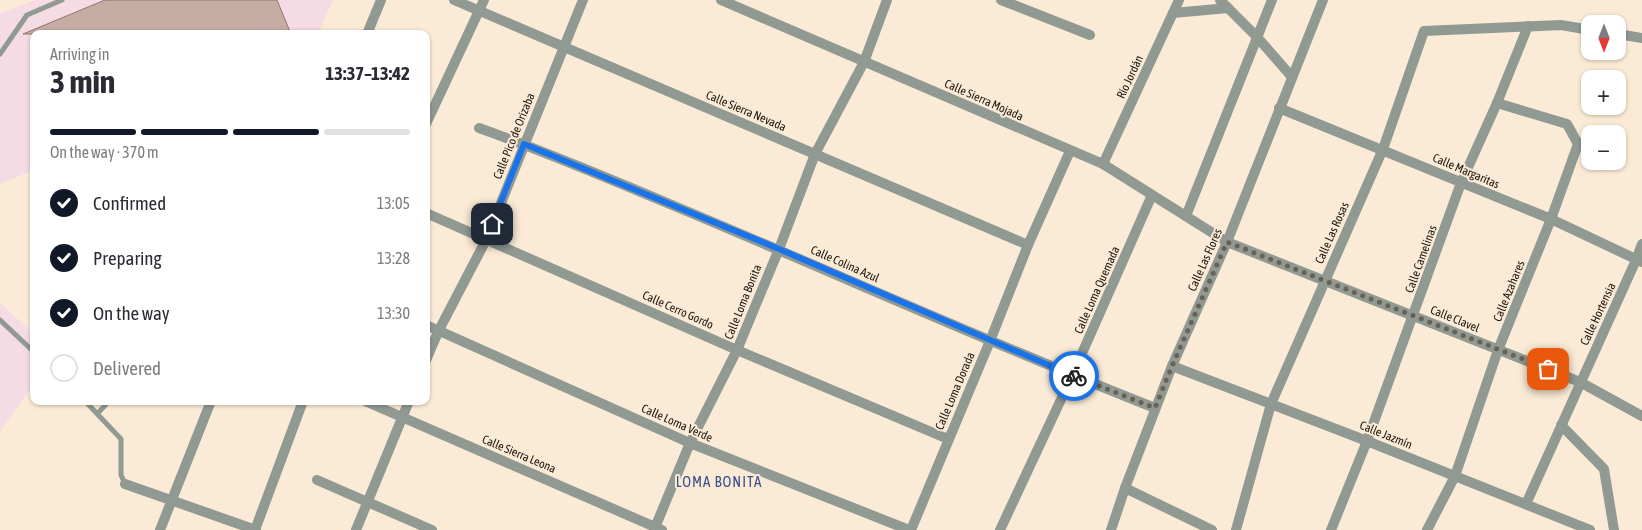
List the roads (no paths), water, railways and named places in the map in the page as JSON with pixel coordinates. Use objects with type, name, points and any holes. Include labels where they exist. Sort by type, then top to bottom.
[{"type":"street","points":[[369,30],[381,0]]},
{"type":"street","name":"Calle Sierra Nevada","points":[[454,0],[482,5],[563,46],[1028,245]]},
{"type":"street","name":"Calle Pico de Orizaba","points":[[430,351],[486,240],[583,0]]},
{"type":"street","name":"Calle Sierra Mojada","points":[[721,0],[1103,164],[1227,242]]},
{"type":"street","name":"Calle Loma Bonita","points":[[657,529],[690,443],[737,350],[779,249],[815,154],[864,62],[887,0]]},
{"type":"street","points":[[1001,0],[1090,35]]},
{"type":"street","name":"Río Jordán","points":[[1103,164],[1179,0]]},
{"type":"street","points":[[1220,0],[1257,37],[1292,77]]},
{"type":"street","points":[[1186,216],[1272,0]]},
{"type":"street","name":"Calle Las Flores","points":[[1111,530],[1155,408],[1227,242],[1323,0]]},
{"type":"street","points":[[430,116],[482,5]]},
{"type":"street","points":[[1173,13],[1228,8]]},
{"type":"street","points":[[1528,26],[1561,26],[1581,29]]},
{"type":"street","name":"Calle Las Rosas","points":[[1236,530],[1271,404],[1383,149],[1424,31],[1528,26]]},
{"type":"street","name":"Calle Camelinas","points":[[1331,530],[1413,316],[1461,183],[1497,103],[1528,26]]},
{"type":"street","points":[[1626,35],[1642,38]]},
{"type":"street","name":"Calle Azahares","points":[[1427,530],[1455,476],[1498,350],[1551,219],[1578,144],[1567,124],[1497,103]]},
{"type":"street","name":"Calle Margaritas","points":[[1279,108],[1551,219],[1639,261]]},
{"type":"street","name":"Calle Colina Azul","points":[[479,128],[524,144],[779,249],[1072,376],[1155,408]]},
{"type":"street","name":"Calle Loma Dorada","points":[[910,530],[990,341],[1028,245],[1070,151]]},
{"type":"street","name":"Calle Loma Quemada","points":[[1000,530],[1072,376],[1152,195]]},
{"type":"street","name":"Calle Cerro Gordo","points":[[430,215],[737,350],[948,439]]},
{"type":"street","name":"Calle Clavel","points":[[1227,242],[1580,382],[1642,416]]},
{"type":"street","name":"Calle Hortensia","points":[[1526,504],[1580,382],[1639,261],[1642,244]]},
{"type":"street","name":"Calle Loma Verde","points":[[430,327],[690,443],[910,530]]},
{"type":"street","name":"Calle Jazmín","points":[[1172,366],[1590,530]]},
{"type":"street","points":[[160,530],[208,405]]},
{"type":"street","points":[[125,484],[171,502],[255,530],[302,405]]},
{"type":"street","name":"Calle Sierra Leona","points":[[374,405],[657,529]]},
{"type":"street","points":[[356,530],[407,405]]},
{"type":"street","points":[[1561,425],[1604,470],[1614,530]]},
{"type":"street","points":[[316,480],[432,530]]},
{"type":"street","points":[[1125,488],[1212,530]]},
{"type":"lane","points":[[0,54],[27,15],[62,0]]},
{"type":"lane","points":[[0,320],[30,348]]},
{"type":"lane","points":[[89,405],[121,439],[121,475],[125,484]]},
{"type":"lane","points":[[98,413],[105,405]]},
{"type":"district","name":"LOMA BONITA","points":[[719,481]]}]
